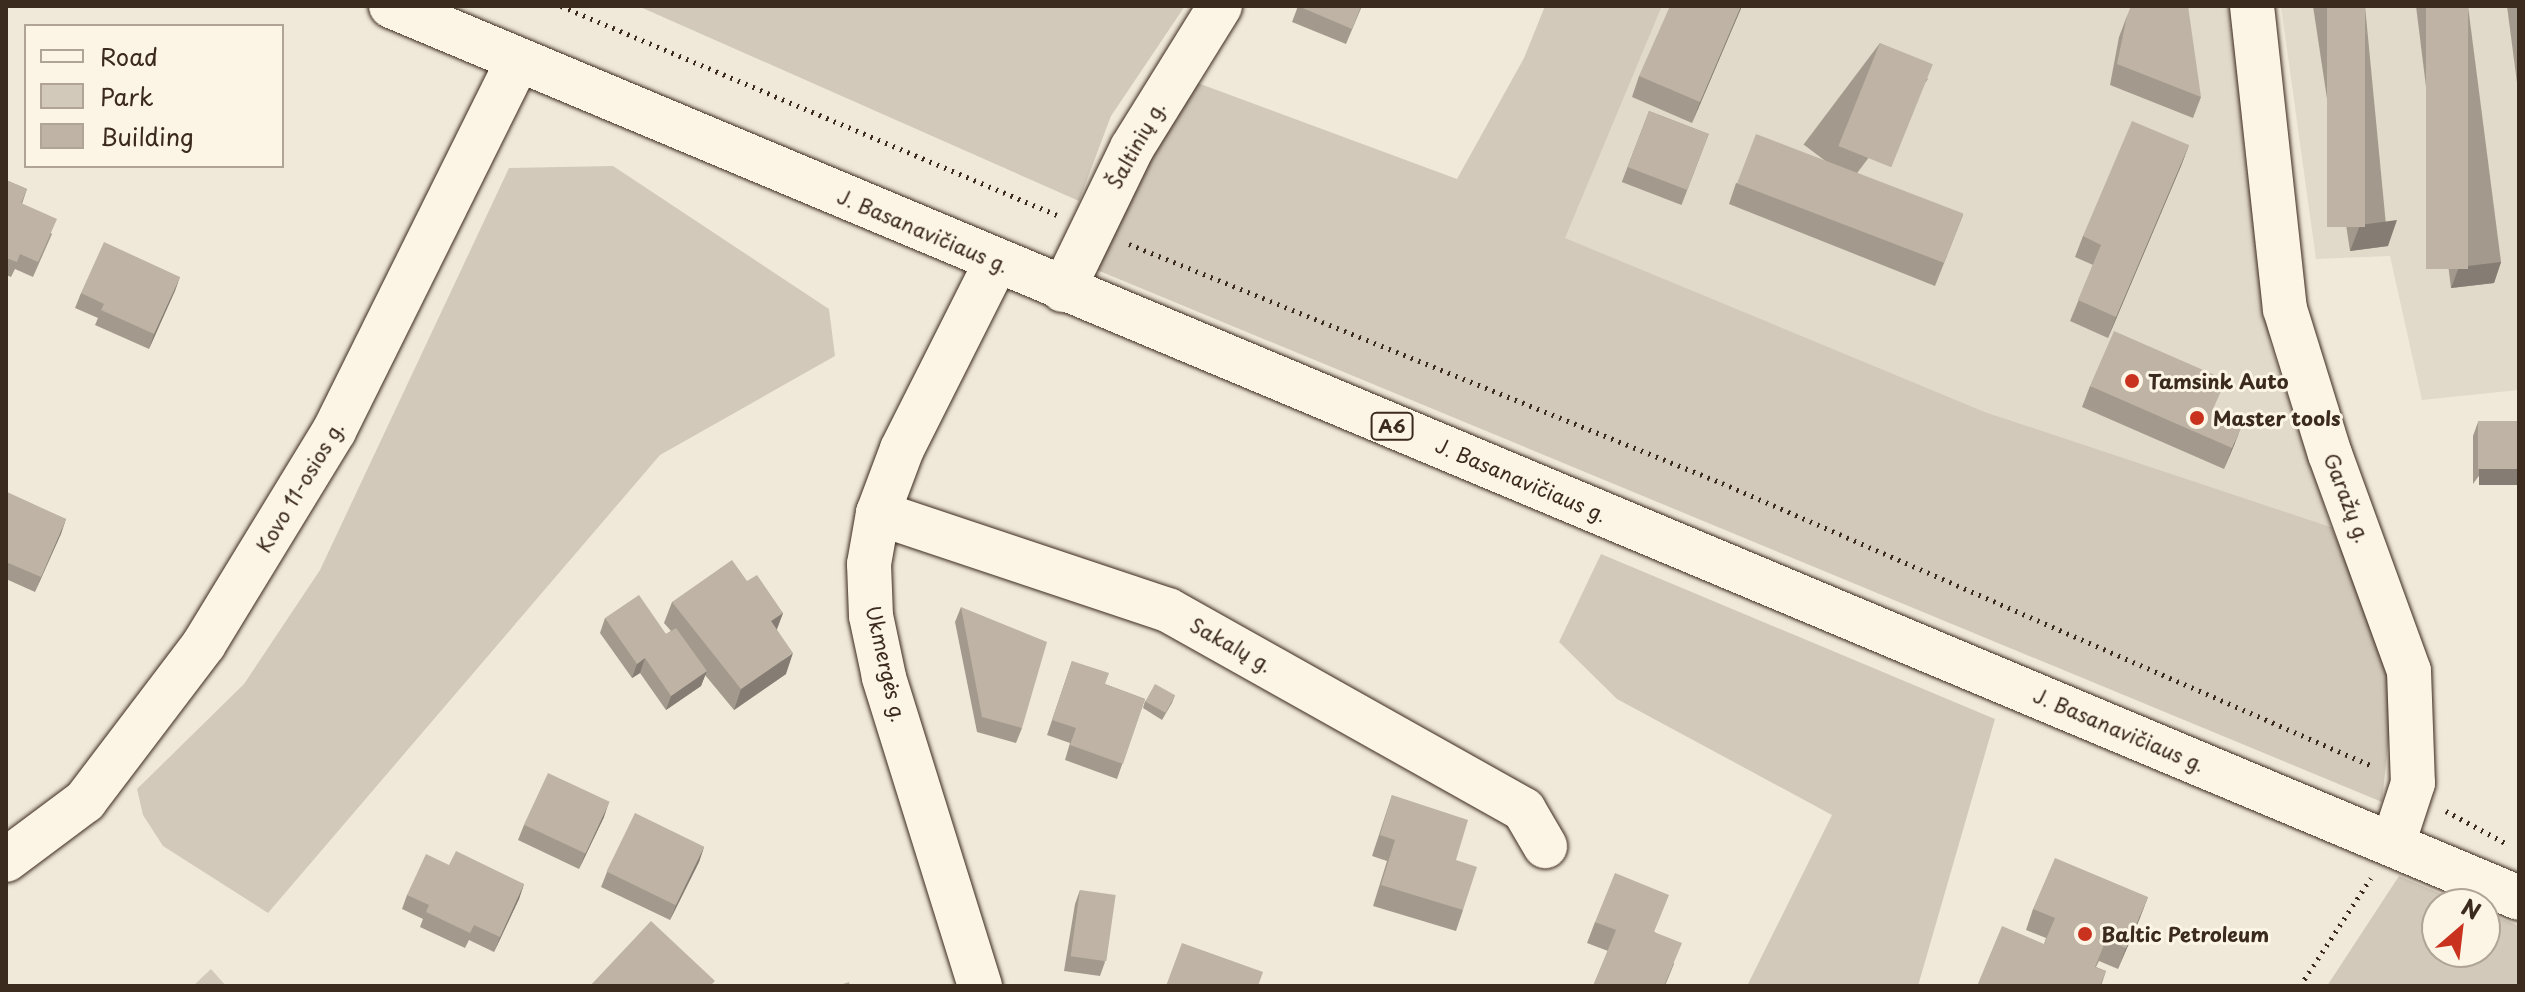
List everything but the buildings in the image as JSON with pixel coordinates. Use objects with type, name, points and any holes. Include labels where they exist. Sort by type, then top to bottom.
[{"type":"main road","name":"J. Basanavičiaus g.","points":[[391,6],[2519,898]]},
{"type":"main road","name":"Šaltinių g.","points":[[1063,290],[1154,109],[1220,6]]},
{"type":"main road","name":"Garažų g.","points":[[2252,6],[2285,309],[2330,454],[2409,671],[2413,783],[2393,844]]},
{"type":"main road","name":"Kovo 11-osios g.","points":[[6,860],[85,801],[204,644],[334,431],[518,60]]},
{"type":"main road","name":"Ukmergės g.","points":[[980,986],[884,677],[871,616],[869,564],[878,513],[913,424],[996,262]]},
{"type":"main road","name":"Sakalų g.","points":[[878,513],[1168,610],[1524,810],[1545,846]]},
{"type":"path","points":[[561,6],[1091,229],[1722,483],[2413,783],[2462,824],[2519,850]]},
{"type":"path","points":[[2300,986],[2393,844]]},
{"type":"shaded area","points":[[1662,6],[2238,6],[2244,146],[2270,343],[2331,527],[1985,412],[1564,238]]},
{"type":"shaded area","points":[[2281,6],[2519,6],[2519,390],[2422,400],[2390,256],[2316,259]]},
{"type":"green space","points":[[638,6],[1185,6],[1111,116],[1079,201]]},
{"type":"green space","points":[[1545,6],[1662,6],[1565,238],[1985,412],[2331,527],[2396,670],[2382,802],[1097,270],[1116,213],[1187,79],[1457,179],[1524,58]]},
{"type":"green space","points":[[613,166],[829,309],[835,356],[660,455],[268,913],[163,846],[143,815],[137,789],[244,684],[320,570],[509,168]]},
{"type":"green space","points":[[1601,554],[1995,719],[1918,986],[1747,986],[1832,815],[1617,699],[1559,642]]},
{"type":"green space","points":[[2399,876],[2427,888],[2421,888],[2421,968],[2501,968],[2501,919],[2519,926],[2519,986],[2327,986]]},
{"type":"green space","points":[[211,969],[226,986],[193,986]]},
{"type":"place","name":"Tamsink Auto","points":[[2132,381]]},
{"type":"place","name":"Master tools","points":[[2197,418]]},
{"type":"place","name":"Baltic Petroleum","points":[[2085,934]]}]
